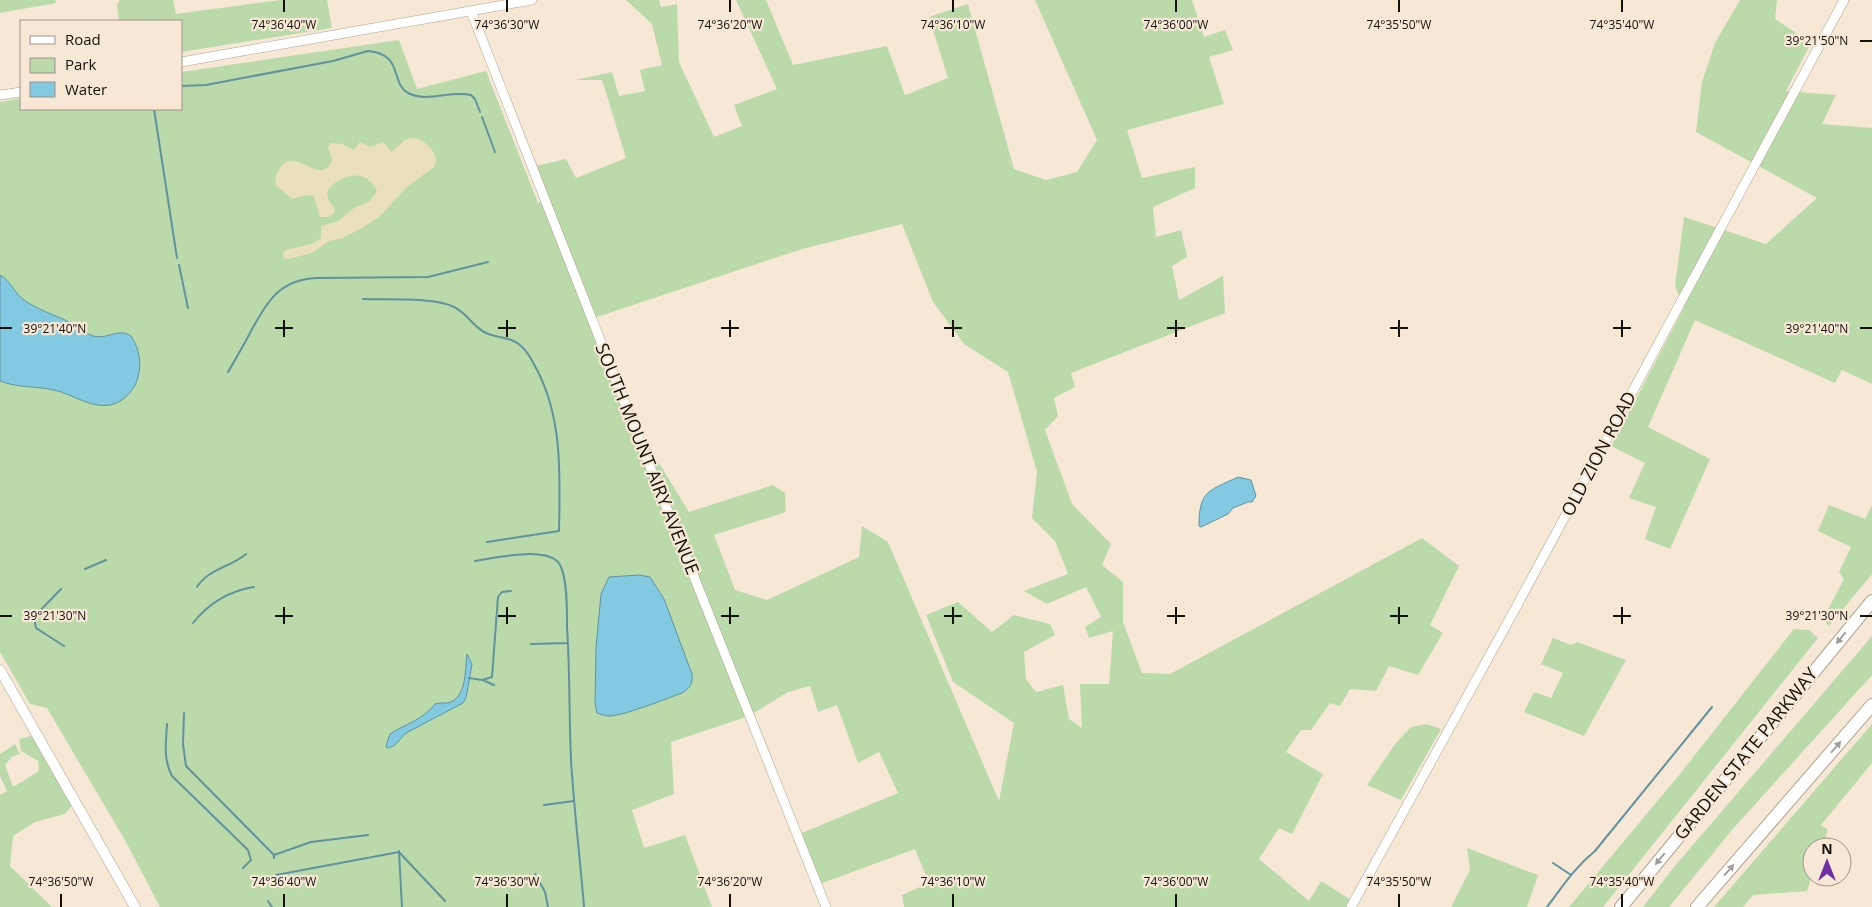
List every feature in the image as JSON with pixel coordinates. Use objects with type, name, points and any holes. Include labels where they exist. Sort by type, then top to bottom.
[{"type":"highway","name":"GARDEN STATE PARKWAY","points":[[1621,907],[1872,601]]},
{"type":"highway","points":[[1697,907],[1872,705]]},
{"type":"main road","points":[[0,670],[135,907]]},
{"type":"street","points":[[182,62],[532,0]]},
{"type":"street","name":"OLD ZION ROAD","points":[[1351,907],[1513,614],[1844,0]]},
{"type":"street","name":"SOUTH MOUNT AIRY AVENUE","points":[[471,11],[826,907]]},
{"type":"street","points":[[0,95],[20,92]]},
{"type":"green space","points":[[0,0],[55,0],[56,3],[0,13]]},
{"type":"green space","points":[[120,0],[173,0],[176,14],[281,0],[327,0],[332,28],[182,52],[182,20],[119,20],[117,5]]},
{"type":"green space","points":[[626,0],[659,0],[661,7],[677,4],[679,62],[714,137],[742,126],[734,105],[777,89],[736,0],[766,0],[793,65],[887,46],[905,95],[948,78],[929,17],[968,4],[1014,169],[1046,180],[1077,172],[1097,140],[1035,0],[1192,0],[1204,37],[1225,30],[1233,50],[1209,57],[1224,104],[1127,130],[1142,178],[1195,167],[1195,188],[1153,207],[1156,237],[1181,230],[1187,257],[1172,266],[1179,300],[1223,276],[1225,313],[1071,373],[1075,387],[1054,398],[1058,416],[1045,430],[1072,504],[1111,544],[1102,565],[1123,582],[1123,622],[1142,673],[1170,674],[1422,538],[1459,566],[1430,625],[1443,633],[1418,675],[1389,666],[1376,691],[1350,689],[1340,706],[1330,703],[1311,730],[1301,730],[1286,752],[1323,774],[1292,834],[1279,828],[1259,859],[1309,901],[1321,881],[1356,903],[1353,907],[904,907],[902,895],[929,883],[915,849],[817,885],[797,835],[898,793],[879,752],[858,763],[837,705],[818,712],[810,686],[788,692],[749,716],[671,742],[674,794],[632,810],[644,848],[685,835],[712,907],[160,907],[126,842],[47,708],[30,704],[0,652],[0,102],[20,98],[20,110],[182,110],[182,72],[399,40],[417,89],[486,71],[538,203],[544,201],[532,167],[566,159],[576,178],[626,158],[602,80],[575,80],[612,72],[619,96],[645,91],[640,70],[662,65],[652,24]],"holes":[[[902,224],[933,302],[964,344],[1008,372],[1037,472],[1032,518],[1055,541],[1068,574],[1024,591],[1047,604],[1086,587],[1101,617],[1085,627],[1089,638],[1113,631],[1109,684],[1080,684],[1082,728],[1069,719],[1063,685],[1036,692],[1026,679],[1024,652],[1055,635],[1050,624],[1014,615],[992,632],[958,602],[926,615],[953,682],[1014,723],[999,801],[888,542],[862,526],[859,557],[767,600],[735,590],[714,535],[786,512],[785,493],[773,485],[689,512],[627,411],[591,319],[802,249]]]},
{"type":"green space","points":[[1740,0],[1777,0],[1775,19],[1811,43],[1786,91],[1836,95],[1822,124],[1872,128],[1872,384],[1842,370],[1835,383],[1695,320],[1648,427],[1710,459],[1670,549],[1645,539],[1656,507],[1629,498],[1645,463],[1611,446],[1684,308],[1675,286],[1684,217],[1766,244],[1817,198],[1696,132],[1702,82],[1715,43]]},
{"type":"green space","points":[[1829,505],[1865,519],[1872,505],[1872,574],[1829,626],[1823,619],[1844,579],[1839,572],[1851,547],[1818,531]]},
{"type":"green space","points":[[1794,629],[1809,630],[1818,638],[1603,907],[1569,907],[1680,774]]},
{"type":"green space","points":[[1872,636],[1872,675],[1732,830],[1669,907],[1643,907],[1674,867]]},
{"type":"green space","points":[[1553,638],[1571,645],[1577,642],[1626,660],[1584,736],[1524,712],[1534,692],[1551,698],[1563,673],[1541,664]]},
{"type":"green space","points":[[1427,724],[1441,729],[1401,800],[1367,785],[1396,743],[1411,727]]},
{"type":"green space","points":[[1872,724],[1872,763],[1821,825],[1828,830],[1826,837],[1802,837],[1802,887],[1808,887],[1807,891],[1753,895],[1743,907],[1714,907]]},
{"type":"green space","points":[[32,736],[72,805],[65,814],[35,822],[13,836],[10,866],[52,907],[0,907],[0,795],[7,791],[0,776],[0,754],[15,744],[20,754],[12,757],[5,765],[13,787],[39,771],[38,761],[21,751],[19,739]]},
{"type":"green space","points":[[1467,848],[1538,875],[1527,907],[1451,907],[1470,870]]},
{"type":"sand","points":[[410,138],[420,140],[430,147],[435,156],[436,162],[434,167],[407,187],[379,217],[360,229],[343,238],[329,241],[312,253],[288,259],[283,258],[283,253],[286,250],[312,244],[321,238],[321,226],[338,221],[354,208],[370,201],[377,191],[374,185],[365,178],[349,176],[334,184],[328,190],[328,199],[335,212],[328,217],[320,217],[314,196],[307,195],[292,199],[276,185],[276,176],[285,163],[292,161],[300,162],[314,169],[321,170],[327,168],[332,160],[328,147],[331,143],[342,144],[354,150],[360,142],[370,147],[383,142],[392,152]]},
{"type":"water","points":[[0,275],[7,280],[24,300],[93,336],[98,337],[122,333],[131,336],[138,351],[140,366],[136,384],[128,395],[115,404],[97,405],[54,390],[13,385],[0,381]]},
{"type":"water","points":[[1238,477],[1251,480],[1256,496],[1252,502],[1233,508],[1228,514],[1201,527],[1199,526],[1199,514],[1204,498],[1213,489]]},
{"type":"water","points":[[639,575],[650,577],[664,599],[692,674],[692,680],[689,687],[682,693],[614,716],[605,716],[597,713],[595,703],[596,647],[601,594],[609,577]]},
{"type":"water","points":[[467,654],[472,664],[466,698],[463,703],[406,733],[394,746],[387,748],[390,734],[425,714],[435,704],[449,703],[456,699],[463,687]]},
{"type":"waterway","points":[[182,86],[206,85],[333,61],[368,51],[387,57],[395,69],[399,83],[408,93],[423,97],[455,94],[471,95],[475,99],[480,112]]},
{"type":"waterway","points":[[154,110],[177,258]]},
{"type":"waterway","points":[[482,117],[495,152]]},
{"type":"waterway","points":[[228,372],[269,302],[276,294],[293,283],[316,278],[428,277],[488,262]]},
{"type":"waterway","points":[[179,265],[188,308]]},
{"type":"waterway","points":[[363,299],[423,300],[454,307],[486,333],[517,343],[525,350],[534,365],[545,387],[555,427],[560,489],[559,531],[487,542]]},
{"type":"waterway","points":[[197,587],[207,576],[246,554]]},
{"type":"waterway","points":[[475,561],[529,554],[550,557],[561,566],[567,602],[571,760],[584,907]]},
{"type":"waterway","points":[[85,569],[106,560]]},
{"type":"waterway","points":[[193,623],[212,604],[220,599],[254,587]]},
{"type":"waterway","points":[[61,589],[34,617],[36,628],[64,646]]},
{"type":"waterway","points":[[469,678],[482,680],[492,677],[498,597],[502,592],[511,591]]},
{"type":"waterway","points":[[531,644],[568,643]]},
{"type":"waterway","points":[[483,680],[494,685]]},
{"type":"waterway","points":[[1547,907],[1569,877],[1595,851],[1712,707]]},
{"type":"waterway","points":[[184,713],[183,744],[186,766],[274,855]]},
{"type":"waterway","points":[[167,724],[166,757],[172,776],[248,850],[251,860],[243,868]]},
{"type":"waterway","points":[[544,805],[574,801]]},
{"type":"waterway","points":[[274,858],[274,855],[311,842],[368,835]]},
{"type":"waterway","points":[[276,875],[399,851]]},
{"type":"waterway","points":[[399,852],[445,901]]},
{"type":"waterway","points":[[399,852],[402,907]]},
{"type":"waterway","points":[[1553,863],[1571,875]]},
{"type":"waterway","points":[[535,874],[545,892],[548,907]]},
{"type":"waterway","points":[[268,901],[272,907]]}]
